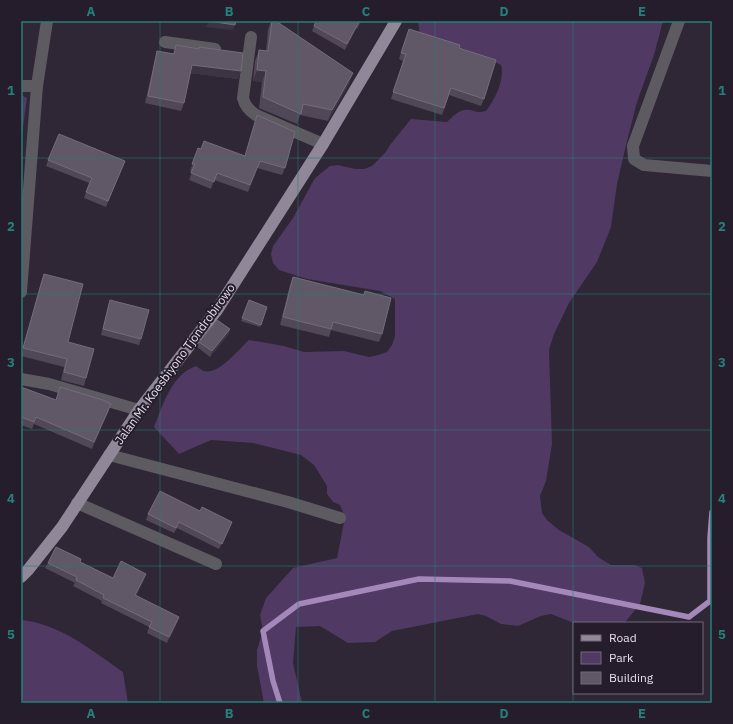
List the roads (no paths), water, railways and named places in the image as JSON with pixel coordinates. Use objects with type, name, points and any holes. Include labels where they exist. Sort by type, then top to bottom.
[{"type":"main road","name":"Jalan Mr. Koesbiyono Tjondrobirowo","points":[[21,577],[62,527],[139,410],[217,310],[323,144],[396,21]]},
{"type":"street","points":[[21,292],[37,86],[47,21]]},
{"type":"street","points":[[679,21],[633,146],[634,159],[644,165],[712,170]]},
{"type":"street","points":[[251,37],[244,54],[244,105],[256,115],[323,144]]},
{"type":"street","points":[[166,42],[226,51]]},
{"type":"street","points":[[21,86],[37,86]]},
{"type":"street","points":[[21,379],[49,384],[139,410]]},
{"type":"street","points":[[109,455],[288,502],[340,518]]},
{"type":"street","points":[[77,504],[216,564]]},
{"type":"waterway","points":[[280,703],[273,681],[263,631],[299,604],[419,579],[510,581],[689,617],[710,601],[710,538],[712,512]]}]
